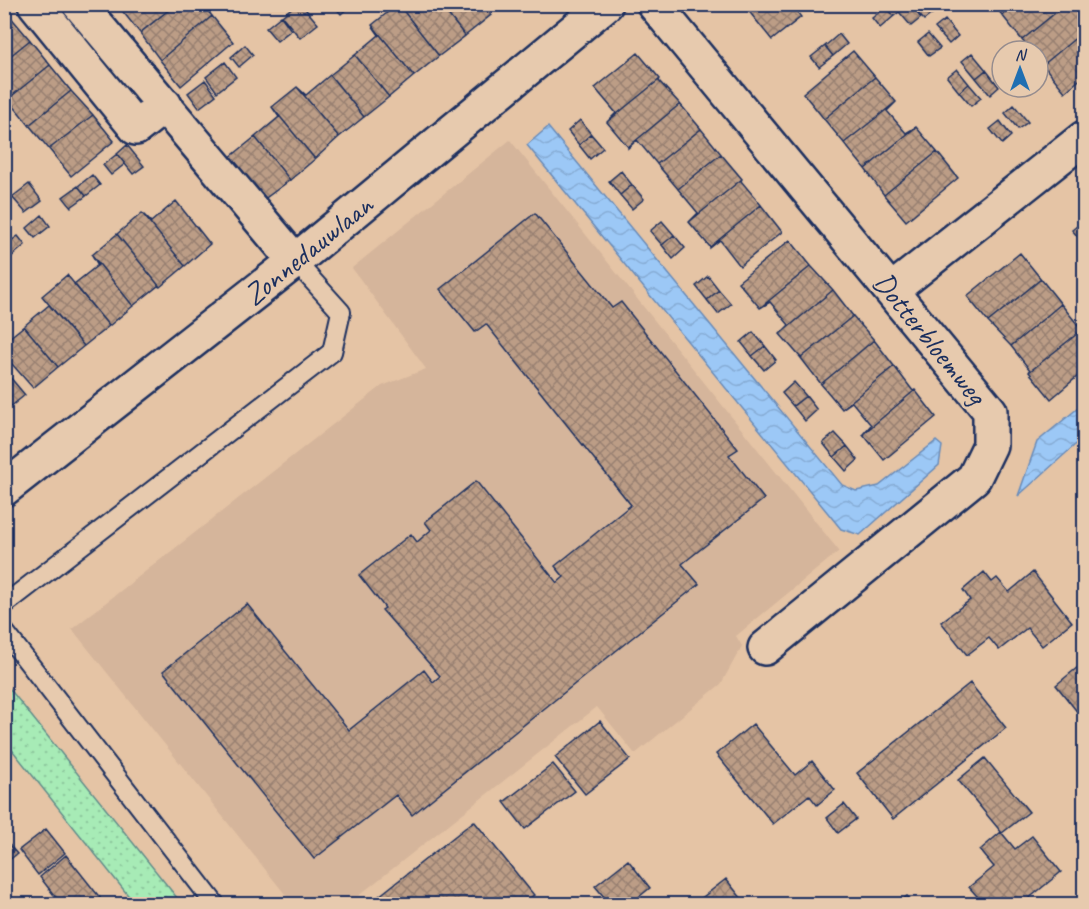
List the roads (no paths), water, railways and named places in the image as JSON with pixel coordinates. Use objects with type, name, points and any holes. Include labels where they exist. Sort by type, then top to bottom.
[{"type":"street","points":[[35,4],[136,128],[165,105]]},
{"type":"street","points":[[79,4],[295,261]]},
{"type":"street","name":"Zonnedauwlaan","points":[[4,489],[295,261],[606,4]]},
{"type":"street","name":"Dotterbloemweg","points":[[654,4],[990,411],[990,445],[974,478],[765,648]]},
{"type":"street","points":[[892,290],[1084,138]]},
{"type":"lane","points":[[4,605],[332,352],[340,312],[295,261]]},
{"type":"lane","points":[[4,631],[215,904]]},
{"type":"water","points":[[548,127],[842,485],[856,491],[879,486],[936,441],[942,446],[939,465],[860,535],[841,529],[527,145]]},
{"type":"water","points":[[1084,403],[1084,437],[1018,496],[1037,442]]}]
